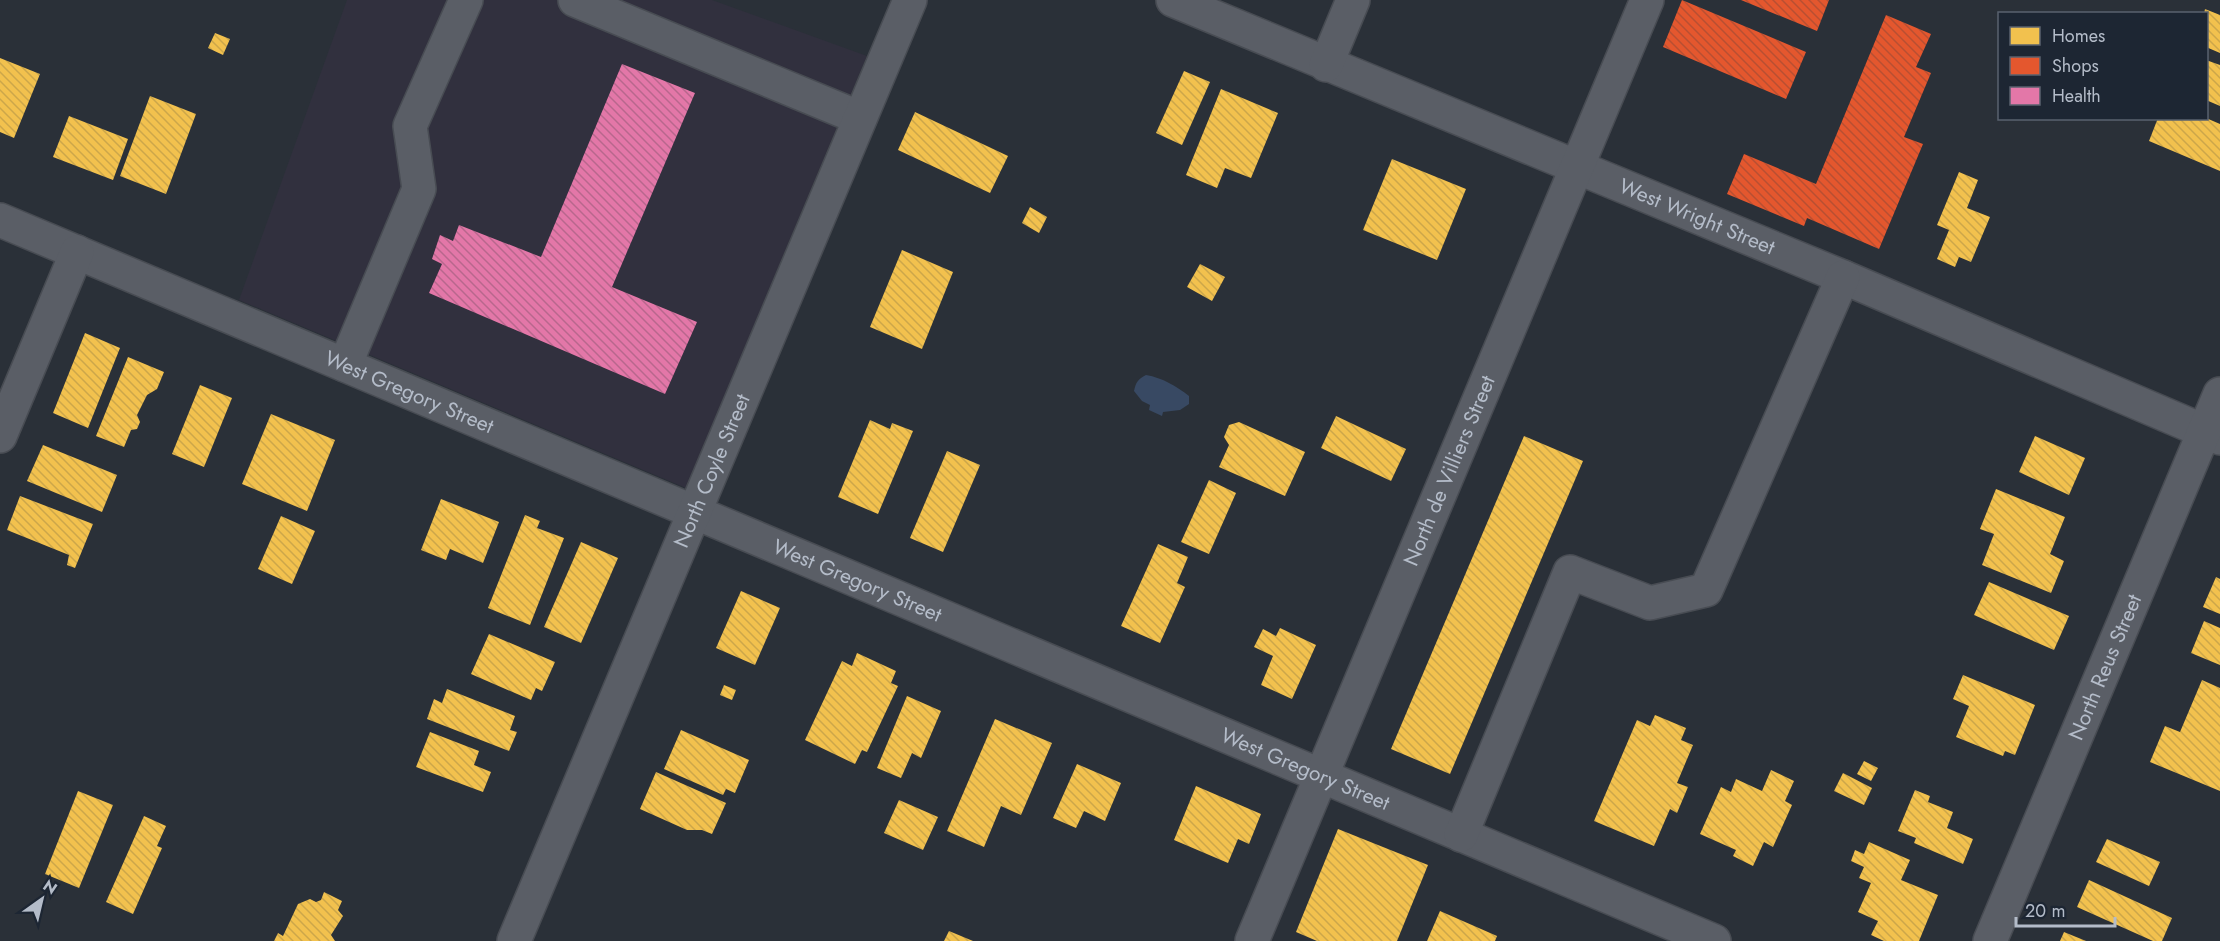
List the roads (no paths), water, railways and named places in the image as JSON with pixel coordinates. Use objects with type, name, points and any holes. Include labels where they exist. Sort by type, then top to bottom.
[{"type":"street","points":[[345,365],[420,189],[410,126],[466,0]]},
{"type":"street","points":[[575,0],[860,118]]},
{"type":"street","name":"North Coyle Street","points":[[514,941],[910,0]]},
{"type":"street","name":"West Wright Street","points":[[1173,0],[1843,277],[2212,435]]},
{"type":"street","points":[[1326,65],[1353,0]]},
{"type":"street","name":"North de Villiers Street","points":[[1252,941],[1647,0]]},
{"type":"street","name":"West Gregory Street","points":[[0,220],[1714,941]]},
{"type":"street","points":[[0,436],[77,252]]},
{"type":"street","points":[[1461,835],[1570,572],[1650,603],[1706,590],[1843,277]]},
{"type":"street","name":"North Reus Street","points":[[1990,941],[2212,435],[2220,394]]},
{"type":"water","points":[[1146,375],[1164,380],[1179,389],[1189,396],[1189,404],[1180,410],[1163,412],[1162,416],[1149,410],[1150,405],[1142,401],[1134,391],[1138,381]]}]
